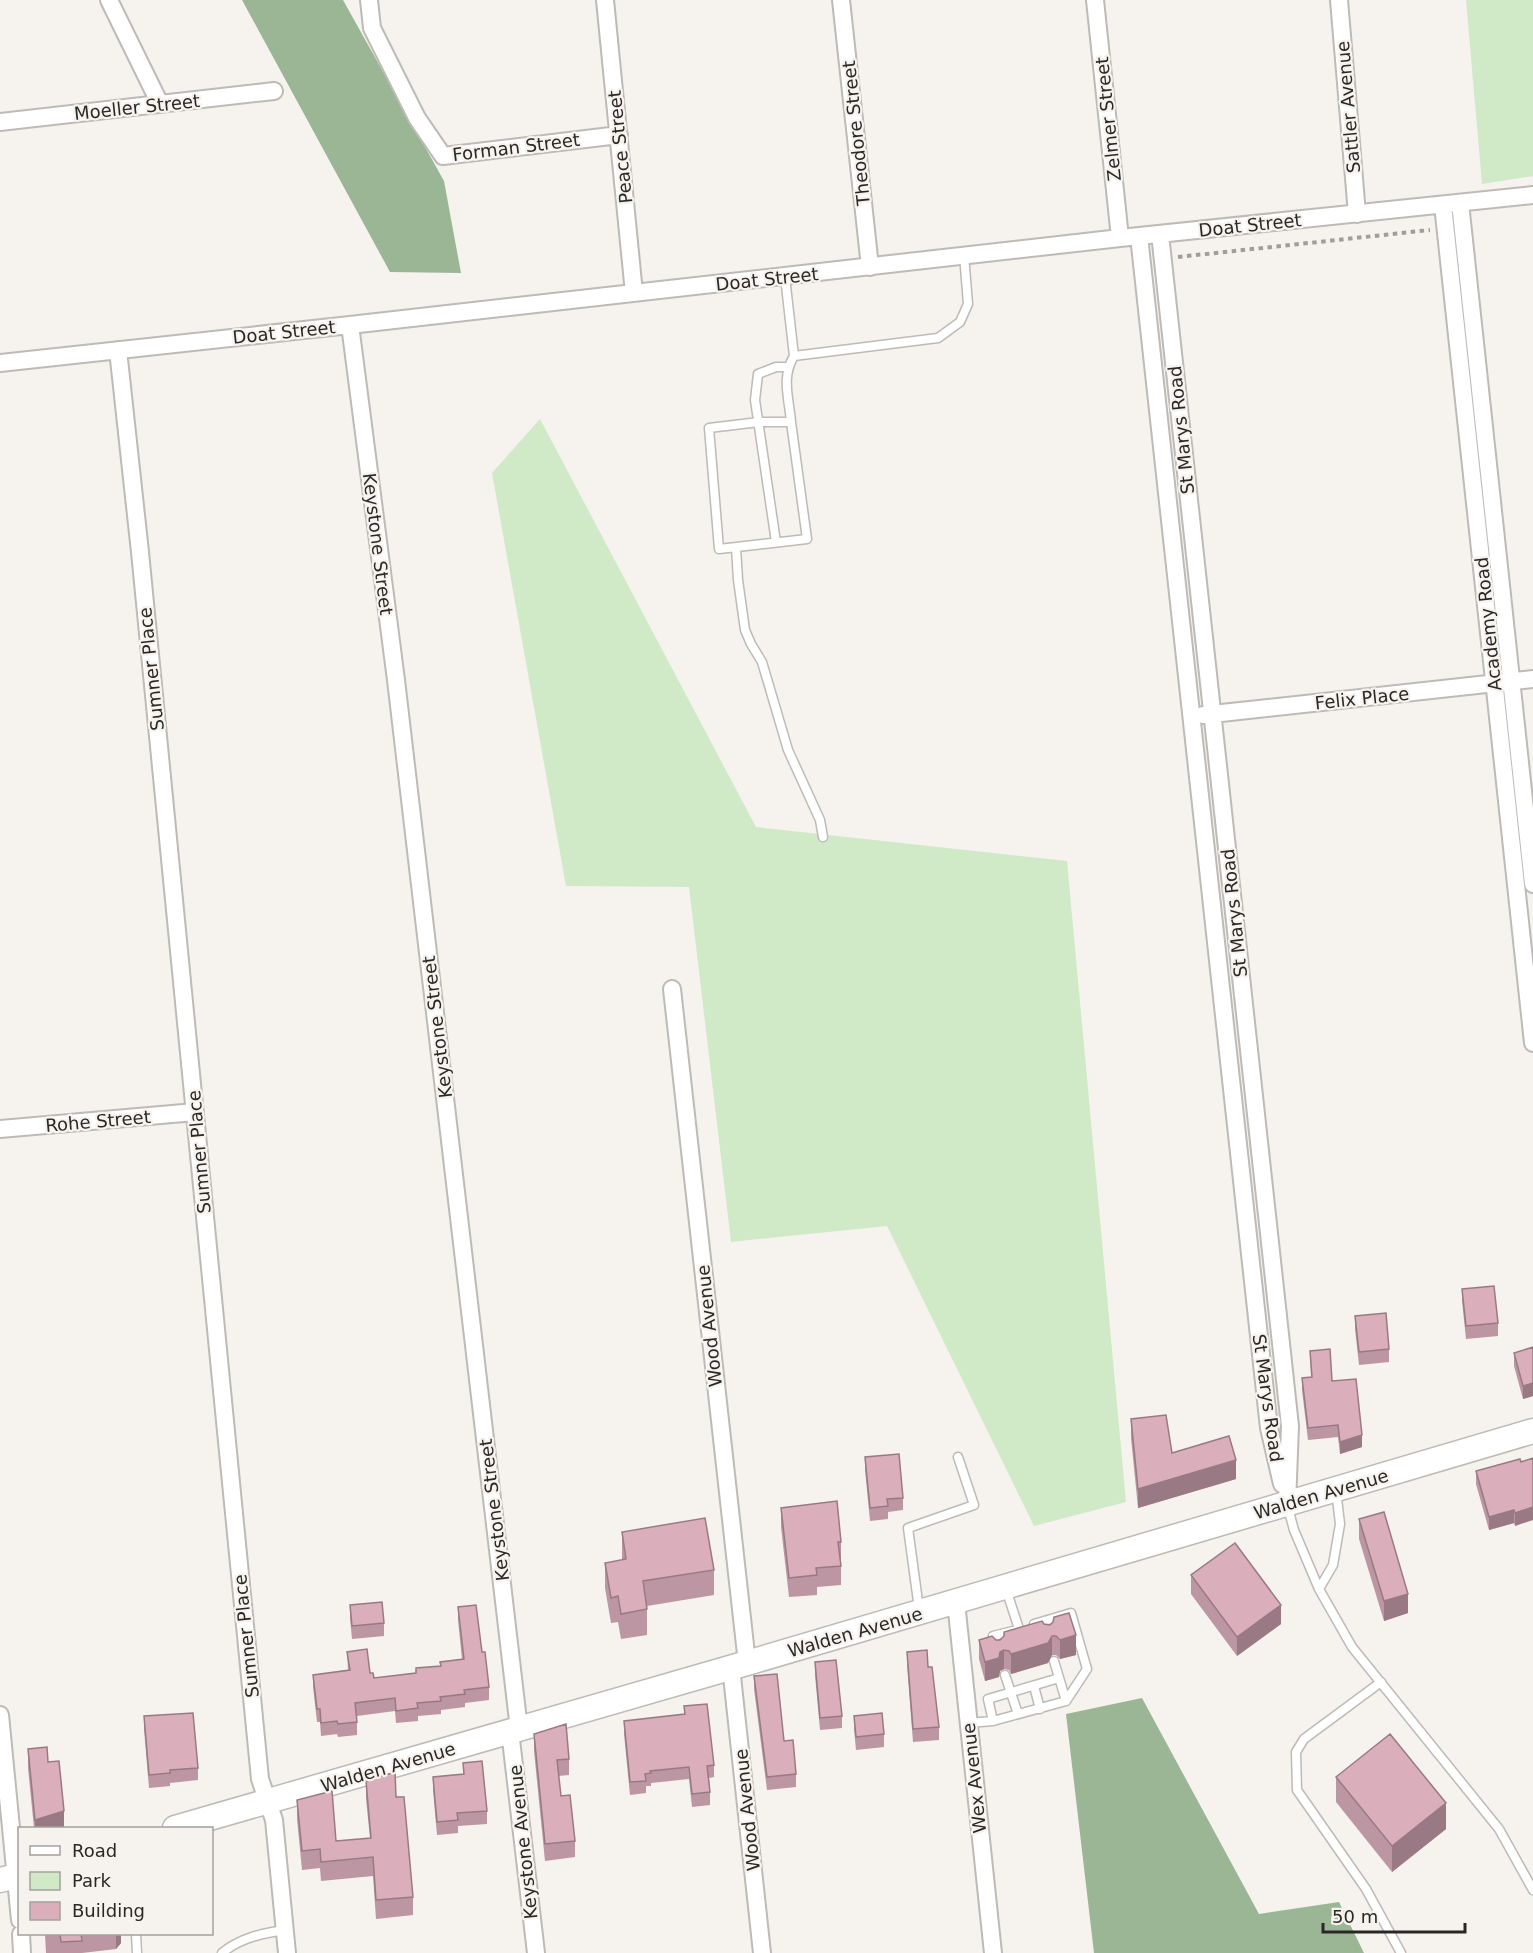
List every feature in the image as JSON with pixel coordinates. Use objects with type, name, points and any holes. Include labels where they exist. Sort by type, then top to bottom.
[{"type":"main road","name":"Walden Avenue","points":[[179,1827],[956,1602],[1533,1431]]},
{"type":"street","points":[[109,0],[160,104]]},
{"type":"street","name":"Forman Street","points":[[369,0],[372,28],[417,118],[443,156],[619,135]]},
{"type":"street","name":"Peace Street","points":[[605,0],[634,293]]},
{"type":"street","name":"Theodore Street","points":[[841,0],[870,267]]},
{"type":"street","name":"Zelmer Street","points":[[1095,0],[1120,238]]},
{"type":"street","name":"Sattler Avenue","points":[[1339,0],[1357,214]]},
{"type":"street","name":"Moeller Street","points":[[0,122],[274,92]]},
{"type":"street","name":"Doat Street","points":[[0,363],[785,277],[964,255],[1533,195]]},
{"type":"street","name":"Academy Road","points":[[1451,204],[1526,909],[1533,1043]]},
{"type":"street","name":"St Marys Road","points":[[1160,234],[1290,1426],[1287,1504]]},
{"type":"street","name":"St Marys Road","points":[[1139,236],[1269,1428],[1287,1504]]},
{"type":"street","name":"Keystone Street","points":[[350,325],[396,680],[515,1730]]},
{"type":"street","name":"Sumner Place","points":[[118,350],[260,1779],[274,1820],[287,1953]]},
{"type":"street","points":[[1170,519],[1191,517]]},
{"type":"street","name":"Felix Place","points":[[1191,717],[1533,679]]},
{"type":"street","name":"Academy Road","points":[[1503,683],[1533,884]]},
{"type":"street","points":[[1215,938],[1237,935]]},
{"type":"street","name":"Wood Avenue","points":[[672,989],[739,1665],[762,1953]]},
{"type":"street","name":"Rohe Street","points":[[0,1129],[195,1112]]},
{"type":"street","points":[[1247,1226],[1268,1223]]},
{"type":"street","name":"Wex Avenue","points":[[956,1602],[993,1953]]},
{"type":"street","points":[[0,1715],[12,1877],[18,1909]]},
{"type":"street","name":"Keystone Avenue","points":[[515,1730],[536,1953]]},
{"type":"street","points":[[21,1935],[22,1953]]},
{"type":"lane","points":[[794,356],[938,338],[960,322],[968,304],[964,255]]},
{"type":"lane","points":[[785,277],[794,356],[787,367],[786,377],[807,539],[719,549],[709,428],[759,422],[791,422]]},
{"type":"lane","points":[[776,542],[755,400],[758,374],[776,367],[787,367]]},
{"type":"lane","points":[[736,547],[740,607],[745,630],[762,662],[788,750],[820,820],[823,837]]},
{"type":"lane","points":[[920,1612],[908,1528],[974,1505],[958,1457]]},
{"type":"lane","points":[[1319,1589],[1333,1565],[1340,1524],[1335,1490]]},
{"type":"lane","points":[[1287,1504],[1294,1530],[1319,1589],[1352,1647],[1499,1829],[1533,1890]]},
{"type":"lane","points":[[1006,1587],[1019,1629]]},
{"type":"lane","points":[[968,1723],[993,1721],[1066,1701],[1088,1669],[1071,1612],[1044,1626],[1019,1629],[993,1636],[998,1653]]},
{"type":"lane","points":[[1054,1661],[1066,1701]]},
{"type":"lane","points":[[1005,1675],[1017,1714]]},
{"type":"lane","points":[[993,1721],[988,1699],[1059,1678]]},
{"type":"lane","points":[[1381,1682],[1304,1739],[1296,1752],[1297,1790],[1366,1889],[1401,1953]]},
{"type":"lane","points":[[1034,1686],[1040,1708]]},
{"type":"lane","points":[[222,1953],[242,1940],[285,1930]]},
{"type":"lane","points":[[136,1935],[137,1953]]},
{"type":"path","name":"Doat Street","points":[[1178,257],[1428,230]]},
{"type":"green space","points":[[242,0],[343,0],[444,181],[461,273],[390,272]]},
{"type":"green space","points":[[1466,0],[1533,0],[1533,176],[1482,184]]},
{"type":"green space","points":[[540,419],[756,827],[1067,861],[1126,1502],[1034,1526],[887,1226],[731,1242],[689,887],[566,886],[492,473]]},
{"type":"green space","points":[[1142,1698],[1259,1914],[1339,1902],[1364,1953],[1094,1953],[1066,1714]]},
{"type":"building","points":[[1494,1286],[1498,1323],[1466,1326],[1462,1289]]},
{"type":"building","points":[[1386,1313],[1389,1349],[1359,1352],[1355,1316]]},
{"type":"building","points":[[1533,1347],[1533,1383],[1523,1386],[1514,1353]]},
{"type":"building","points":[[1330,1349],[1332,1381],[1356,1379],[1362,1435],[1340,1442],[1338,1425],[1308,1428],[1302,1378],[1312,1377],[1310,1351]]},
{"type":"building","points":[[1166,1415],[1172,1453],[1229,1436],[1236,1460],[1138,1489],[1131,1419]]},
{"type":"building","points":[[899,1454],[903,1498],[887,1499],[888,1506],[870,1508],[865,1457]]},
{"type":"building","points":[[1533,1458],[1533,1507],[1515,1513],[1514,1510],[1489,1517],[1476,1471],[1520,1459],[1521,1462]]},
{"type":"building","points":[[837,1501],[841,1566],[816,1568],[817,1575],[789,1578],[781,1508]]},
{"type":"building","points":[[1384,1512],[1408,1594],[1384,1601],[1359,1519]]},
{"type":"building","points":[[705,1518],[714,1570],[643,1581],[647,1609],[621,1614],[618,1596],[611,1598],[605,1563],[626,1559],[622,1532]]},
{"type":"building","points":[[1235,1543],[1281,1605],[1237,1637],[1191,1575]]},
{"type":"building","points":[[382,1602],[384,1623],[352,1626],[350,1605]]},
{"type":"building","points":[[476,1605],[489,1687],[464,1690],[465,1694],[440,1697],[441,1701],[417,1703],[418,1708],[396,1711],[395,1698],[355,1703],[357,1722],[321,1723],[313,1675],[350,1670],[347,1652],[367,1649],[370,1673],[373,1673],[374,1678],[416,1673],[416,1668],[441,1666],[440,1662],[464,1659],[458,1607]]},
{"type":"building","points":[[1069,1613],[1076,1635],[1060,1640],[1052,1636],[1048,1643],[1011,1654],[1004,1650],[1000,1652],[999,1658],[985,1662],[979,1640],[992,1636],[1000,1640],[1004,1632],[1042,1621],[1050,1625],[1054,1617]]},
{"type":"building","points":[[927,1650],[928,1667],[932,1667],[939,1727],[913,1729],[907,1652]]},
{"type":"building","points":[[836,1660],[842,1716],[820,1718],[815,1662]]},
{"type":"building","points":[[777,1674],[784,1741],[793,1740],[796,1774],[767,1777],[754,1676]]},
{"type":"building","points":[[707,1704],[714,1765],[707,1766],[710,1792],[692,1794],[689,1767],[650,1771],[651,1773],[645,1774],[646,1781],[630,1782],[624,1721],[685,1714],[684,1706]]},
{"type":"building","points":[[193,1713],[198,1768],[170,1770],[170,1773],[149,1775],[144,1716]]},
{"type":"building","points":[[882,1713],[884,1734],[856,1737],[854,1716]]},
{"type":"building","points":[[566,1724],[569,1759],[557,1760],[561,1796],[570,1795],[575,1841],[545,1844],[534,1734]]},
{"type":"building","points":[[1390,1734],[1446,1803],[1392,1846],[1336,1777]]},
{"type":"building","points":[[47,1747],[48,1762],[59,1761],[64,1811],[35,1820],[28,1749]]},
{"type":"building","points":[[482,1761],[487,1811],[457,1813],[458,1820],[437,1822],[433,1777],[464,1774],[463,1763]]},
{"type":"building","points":[[395,1772],[396,1797],[404,1797],[413,1897],[376,1900],[373,1857],[321,1862],[320,1849],[302,1851],[297,1800],[332,1791],[336,1841],[371,1838],[366,1781]]},
{"type":"building","points":[[60,1935],[81,1935],[82,1941],[61,1942]]}]
